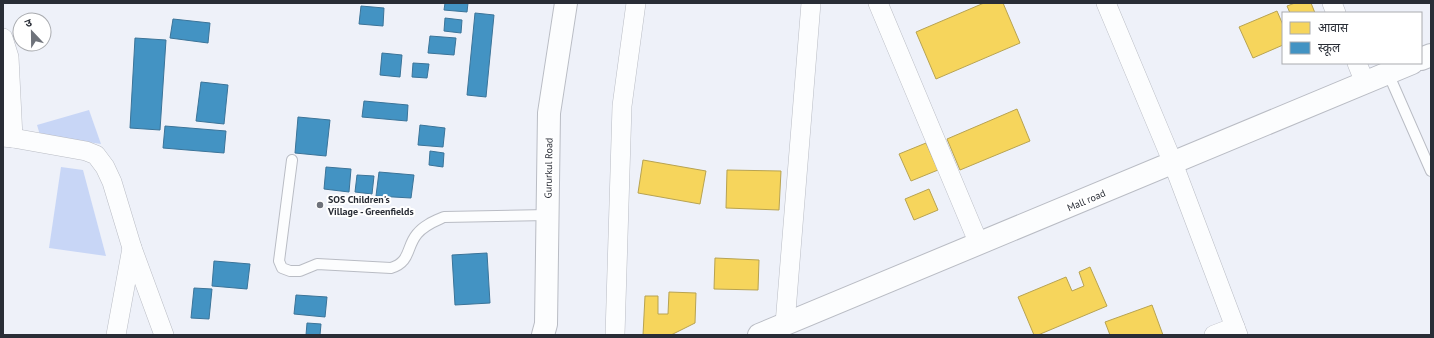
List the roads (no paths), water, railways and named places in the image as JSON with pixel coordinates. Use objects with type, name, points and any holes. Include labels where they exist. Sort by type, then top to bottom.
[{"type":"street","name":"Gururkul Road","points":[[550,331],[548,215],[549,113],[566,3]]},
{"type":"street","points":[[615,335],[622,106],[636,3]]},
{"type":"street","points":[[784,324],[811,3]]},
{"type":"street","points":[[878,3],[979,244]]},
{"type":"street","points":[[1106,3],[1173,163],[1236,331],[1214,335]]},
{"type":"street","points":[[3,38],[6,57],[8,138],[86,151],[96,156],[105,167],[112,182],[132,248],[164,335]]},
{"type":"street","points":[[1357,64],[1366,83]]},
{"type":"street","name":"Mall road","points":[[759,335],[1410,64]]},
{"type":"street","points":[[116,335],[132,248]]},
{"type":"lane","points":[[1388,73],[1431,172]]},
{"type":"lane","points":[[292,160],[279,261],[282,268],[290,272],[317,264],[391,268],[399,265],[405,258],[416,234],[429,224],[444,217],[548,215]]},
{"type":"place","name":"SOS Children's Village - Greenfields","points":[[320,205]]}]
